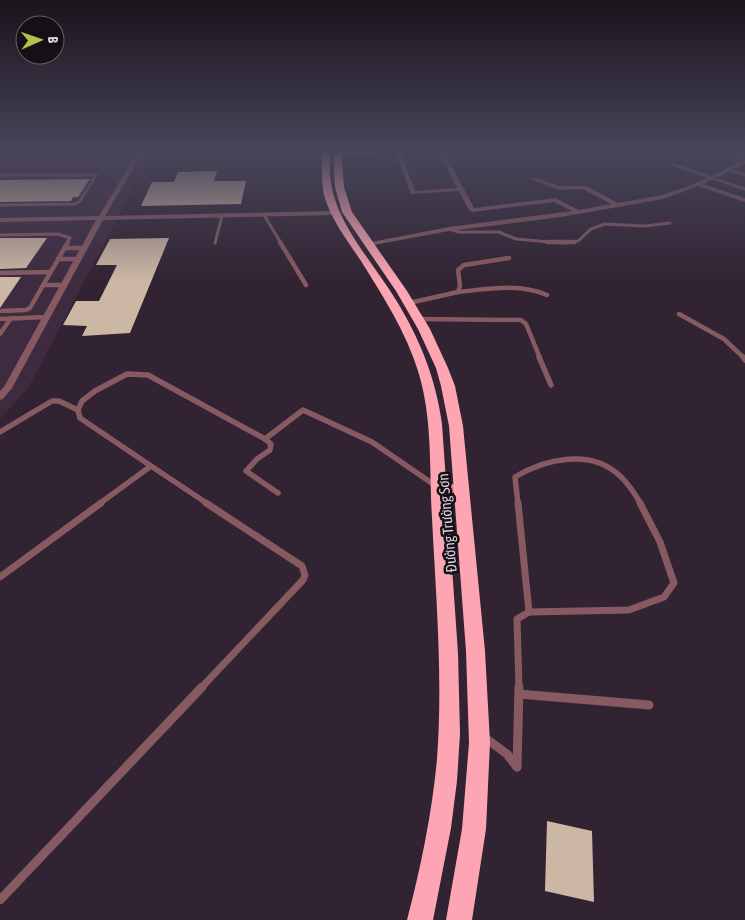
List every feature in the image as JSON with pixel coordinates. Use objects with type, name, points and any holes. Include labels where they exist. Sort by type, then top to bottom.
[{"type":"highway","name":"Đường Trường Sơn","points":[[328,194],[340,224],[365,259],[401,317],[428,382],[432,407],[450,698],[443,807],[437,844],[420,920]]},
{"type":"highway","name":"Đường Trường Sơn","points":[[341,194],[344,208],[418,319],[442,368],[449,392],[462,489],[476,652],[479,734],[479,775],[474,837],[459,920]]},
{"type":"main road","points":[[438,487],[462,489]]},
{"type":"street","points":[[0,397],[8,388],[115,194]]},
{"type":"street","points":[[464,194],[472,210],[555,200],[578,212]]},
{"type":"street","points":[[597,194],[617,205]]},
{"type":"street","points":[[368,244],[450,229],[578,212],[671,194]]},
{"type":"street","points":[[727,194],[745,200]]},
{"type":"street","points":[[0,220],[264,216],[335,213]]},
{"type":"lane","points":[[0,206],[75,204],[80,201],[84,194]]},
{"type":"lane","points":[[215,243],[222,216]]},
{"type":"lane","points":[[264,216],[306,285]]},
{"type":"lane","points":[[450,229],[458,232],[499,232],[512,238],[564,243],[578,241],[591,229],[605,224],[644,226],[670,223]]},
{"type":"lane","points":[[0,235],[58,234],[70,238],[30,308],[2,312]]},
{"type":"lane","points":[[64,248],[84,248]]},
{"type":"lane","points":[[458,292],[460,286],[458,270],[464,265],[509,258]]},
{"type":"lane","points":[[58,259],[78,259]]},
{"type":"lane","points":[[0,273],[50,272]]},
{"type":"lane","points":[[43,285],[64,285]]},
{"type":"lane","points":[[409,303],[458,292],[522,287],[540,291],[547,295]]},
{"type":"lane","points":[[680,314],[723,338],[741,352],[745,360]]},
{"type":"lane","points":[[0,318],[47,317]]},
{"type":"lane","points":[[0,334],[11,318]]},
{"type":"lane","points":[[418,319],[521,320],[526,324],[551,385]]},
{"type":"lane","points":[[0,900],[303,580],[305,575],[302,566],[80,418],[78,410],[82,401],[110,382],[126,374],[148,375],[266,439],[270,444],[270,450],[246,471],[278,493]]},
{"type":"lane","points":[[0,432],[52,402],[59,401],[78,410]]},
{"type":"lane","points":[[266,439],[303,410],[372,442],[438,487]]},
{"type":"lane","points":[[479,734],[507,754],[517,767],[520,669],[517,620],[529,612],[629,610],[664,597],[674,583],[653,528],[630,489],[619,475],[603,464],[581,459],[559,460],[529,468],[515,477],[529,612]]},
{"type":"lane","points":[[0,577],[152,466]]},
{"type":"lane","points":[[519,694],[649,705]]},
{"type":"shaded area","points":[[0,194],[130,194],[28,388],[0,419]]},
{"type":"building","points":[[0,194],[80,194],[78,197],[73,197],[71,201],[0,202]]},
{"type":"building","points":[[147,194],[243,194],[241,204],[141,206]]},
{"type":"building","points":[[0,238],[47,238],[26,268],[0,269]]},
{"type":"building","points":[[169,238],[130,333],[82,336],[87,326],[63,325],[76,301],[99,301],[117,265],[96,265],[110,239]]},
{"type":"building","points":[[0,277],[21,277],[0,308]]},
{"type":"building","points":[[547,821],[592,831],[594,902],[545,891]]}]
